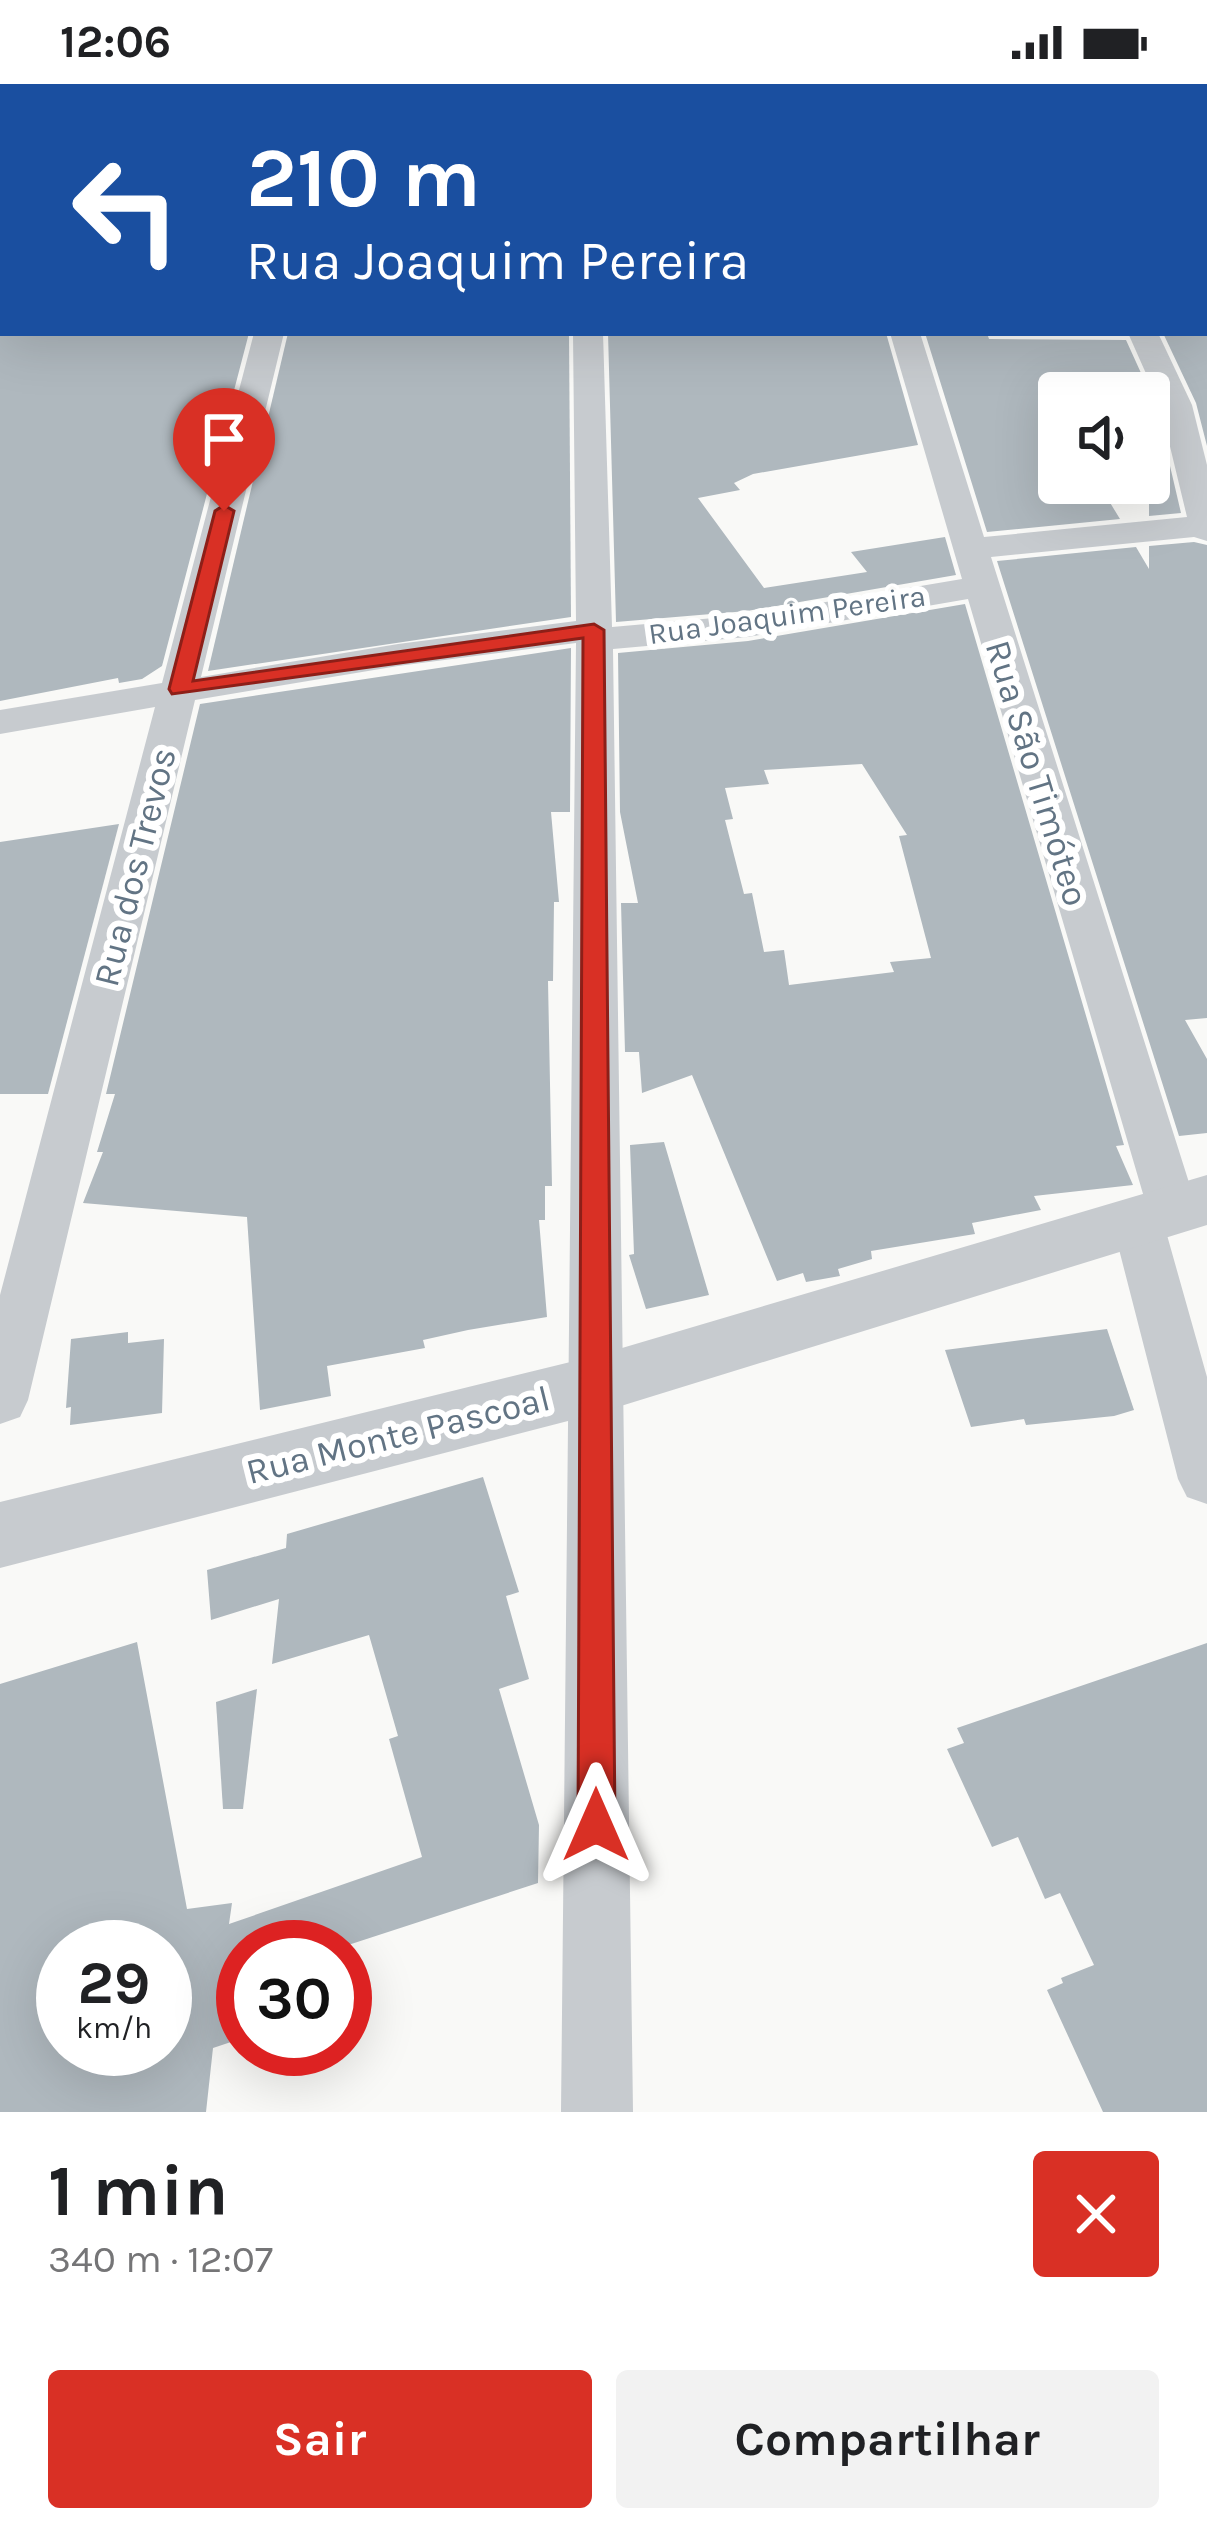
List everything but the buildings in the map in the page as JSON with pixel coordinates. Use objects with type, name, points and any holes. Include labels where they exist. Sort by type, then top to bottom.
[{"type":"street","name":"Rua dos Trevos","points":[[0,1400],[267,336]]},
{"type":"street","points":[[587,336],[594,635],[597,2112]]},
{"type":"street","name":"Rua São Timóteo","points":[[906,336],[1173,1211],[1207,1479]]},
{"type":"street","points":[[1144,336],[1176,405],[1206,527]]},
{"type":"street","name":"Rua Joaquim Pereira","points":[[0,722],[180,689],[594,635],[748,626],[974,568],[1206,527]]},
{"type":"street","name":"Rua Monte Pascoal","points":[[0,1534],[596,1385],[1173,1211]]},
{"type":"route","points":[[224,511],[180,689],[594,630],[596,1825]]}]
